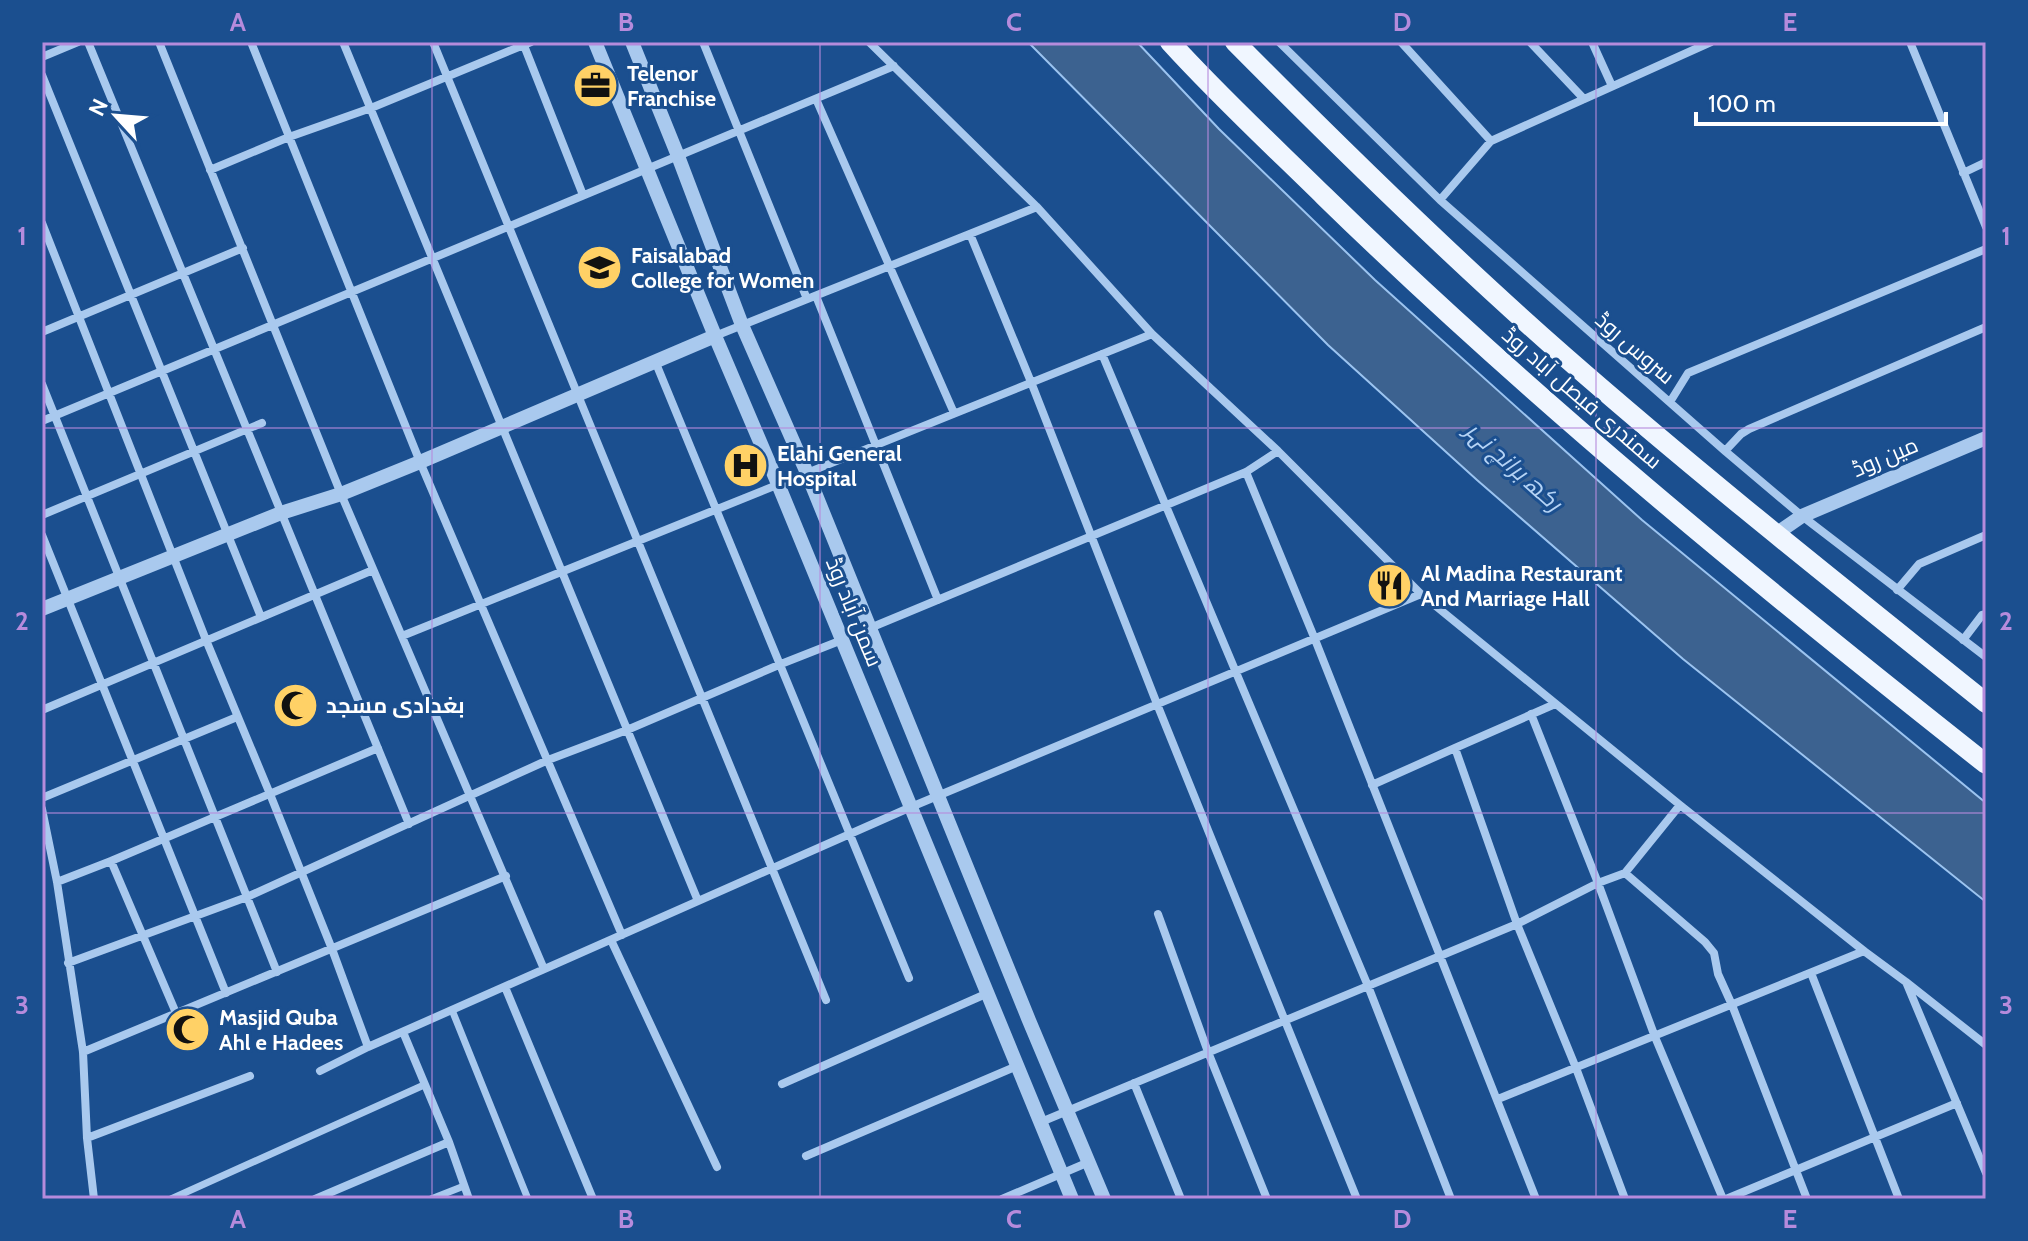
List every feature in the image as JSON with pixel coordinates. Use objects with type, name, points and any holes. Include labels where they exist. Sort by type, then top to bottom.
[{"type":"main road","name":"سمندری فیصل آباد روڈ","points":[[1170,42],[1200,76],[1391,262],[1532,388],[1746,571],[1986,764]]},
{"type":"main road","name":"سمندری فیصل آباد روڈ","points":[[1235,42],[1443,246],[1565,357],[1776,534],[1986,703]]},
{"type":"street","points":[[42,57],[60,45],[78,42]]},
{"type":"street","points":[[88,42],[409,824]]},
{"type":"street","points":[[159,42],[341,494],[544,969]]},
{"type":"street","points":[[251,42],[420,462],[622,935]]},
{"type":"street","points":[[343,42],[698,901]]},
{"type":"street","points":[[433,42],[826,1000]]},
{"type":"street","name":"سمن آباد روڈ","points":[[595,42],[1072,1199]]},
{"type":"street","name":"سمن آباد روڈ","points":[[632,42],[742,325],[807,473],[1104,1199]]},
{"type":"street","points":[[703,42],[938,600]]},
{"type":"street","points":[[869,42],[1037,207],[1152,334],[1278,451],[1421,594],[1680,805],[1986,1045]]},
{"type":"street","name":"سروس روڈ","points":[[1279,42],[1440,200],[1725,451],[1802,516],[1986,657]]},
{"type":"street","points":[[1401,42],[1491,141]]},
{"type":"street","points":[[1530,42],[1584,99]]},
{"type":"street","points":[[1592,42],[1612,86]]},
{"type":"street","points":[[1440,200],[1491,141],[1698,45],[1711,42]]},
{"type":"street","points":[[1910,42],[1986,227]]},
{"type":"street","points":[[210,170],[289,137],[371,108],[526,43],[583,195]]},
{"type":"street","points":[[42,421],[894,66]]},
{"type":"street","points":[[42,75],[261,617]]},
{"type":"street","points":[[816,99],[954,413]]},
{"type":"street","points":[[1963,173],[1986,162]]},
{"type":"street","points":[[42,609],[281,513],[341,494],[715,336],[1037,207]]},
{"type":"street","points":[[42,223],[332,949],[368,1047]]},
{"type":"street","points":[[970,234],[1357,1199]]},
{"type":"street","points":[[42,332],[243,248]]},
{"type":"street","points":[[1670,402],[1688,373],[1986,249]]},
{"type":"street","points":[[1725,451],[1749,429],[1986,327]]},
{"type":"street","points":[[402,636],[1152,334]]},
{"type":"street","points":[[1102,354],[1368,986],[1451,1199]]},
{"type":"street","points":[[655,361],[909,978]]},
{"type":"street","points":[[42,384],[277,972]]},
{"type":"street","points":[[42,515],[262,423]]},
{"type":"street","name":"مین روڈ","points":[[1776,534],[1802,516],[1986,438]]},
{"type":"street","points":[[870,628],[1246,472],[1278,451]]},
{"type":"street","points":[[1246,472],[1536,1199]]},
{"type":"street","points":[[42,535],[226,993]]},
{"type":"street","points":[[1897,590],[1919,564],[1986,535]]},
{"type":"street","points":[[42,710],[373,570]]},
{"type":"street","points":[[320,1071],[911,807],[1421,594]]},
{"type":"street","points":[[1963,640],[1986,614]]},
{"type":"street","points":[[68,963],[247,897],[548,760],[842,640]]},
{"type":"street","points":[[1372,785],[1555,704]]},
{"type":"street","points":[[1531,714],[1655,1037],[1725,1199],[1957,1103]]},
{"type":"street","points":[[42,798],[237,717]]},
{"type":"street","points":[[57,882],[378,748]]},
{"type":"street","points":[[1455,748],[1517,924],[1625,1199]]},
{"type":"street","points":[[1041,1122],[1517,924],[1598,883],[1625,873],[1680,805]]},
{"type":"street","points":[[42,809],[57,882],[83,1052],[87,1138],[94,1199]]},
{"type":"street","points":[[111,861],[176,1013]]},
{"type":"street","points":[[1625,873],[1714,953],[1718,974],[1807,1199]]},
{"type":"street","points":[[83,1052],[506,876]]},
{"type":"street","points":[[1158,914],[1208,1052],[1267,1199]]},
{"type":"street","points":[[611,940],[717,1167]]},
{"type":"street","points":[[1498,1099],[1864,951]]},
{"type":"street","points":[[1811,973],[1899,1199]]},
{"type":"street","points":[[1906,982],[1986,1173]]},
{"type":"street","points":[[505,987],[593,1199]]},
{"type":"street","points":[[782,1084],[988,993]]},
{"type":"street","points":[[452,1010],[528,1199]]},
{"type":"street","points":[[403,1032],[469,1199]]},
{"type":"street","points":[[806,1156],[1017,1066]]},
{"type":"street","points":[[87,1138],[250,1076]]},
{"type":"street","points":[[1134,1083],[1181,1199]]},
{"type":"street","points":[[171,1199],[424,1085]]},
{"type":"street","points":[[315,1199],[449,1142]]},
{"type":"street","points":[[1002,1199],[1089,1162]]},
{"type":"street","points":[[431,1199],[464,1186]]},
{"type":"water","name":"رکھ برانچ نہر","points":[[1028,42],[1137,42],[1219,129],[1375,280],[1642,520],[1986,803],[1986,902],[1683,659],[1477,480],[1328,345]]},
{"type":"place","name":"Telenor Franchise","points":[[596,86]]},
{"type":"place","name":"Faisalabad College for Women","points":[[600,268]]},
{"type":"place","name":"Elahi General Hospital","points":[[746,466]]},
{"type":"place","name":"Al Madina Restaurant And Marriage Hall","points":[[1390,586]]},
{"type":"place","name":"بغدادی مسجد","points":[[295,705]]},
{"type":"place","name":"Masjid Quba Ahl e Hadees","points":[[188,1030]]}]
